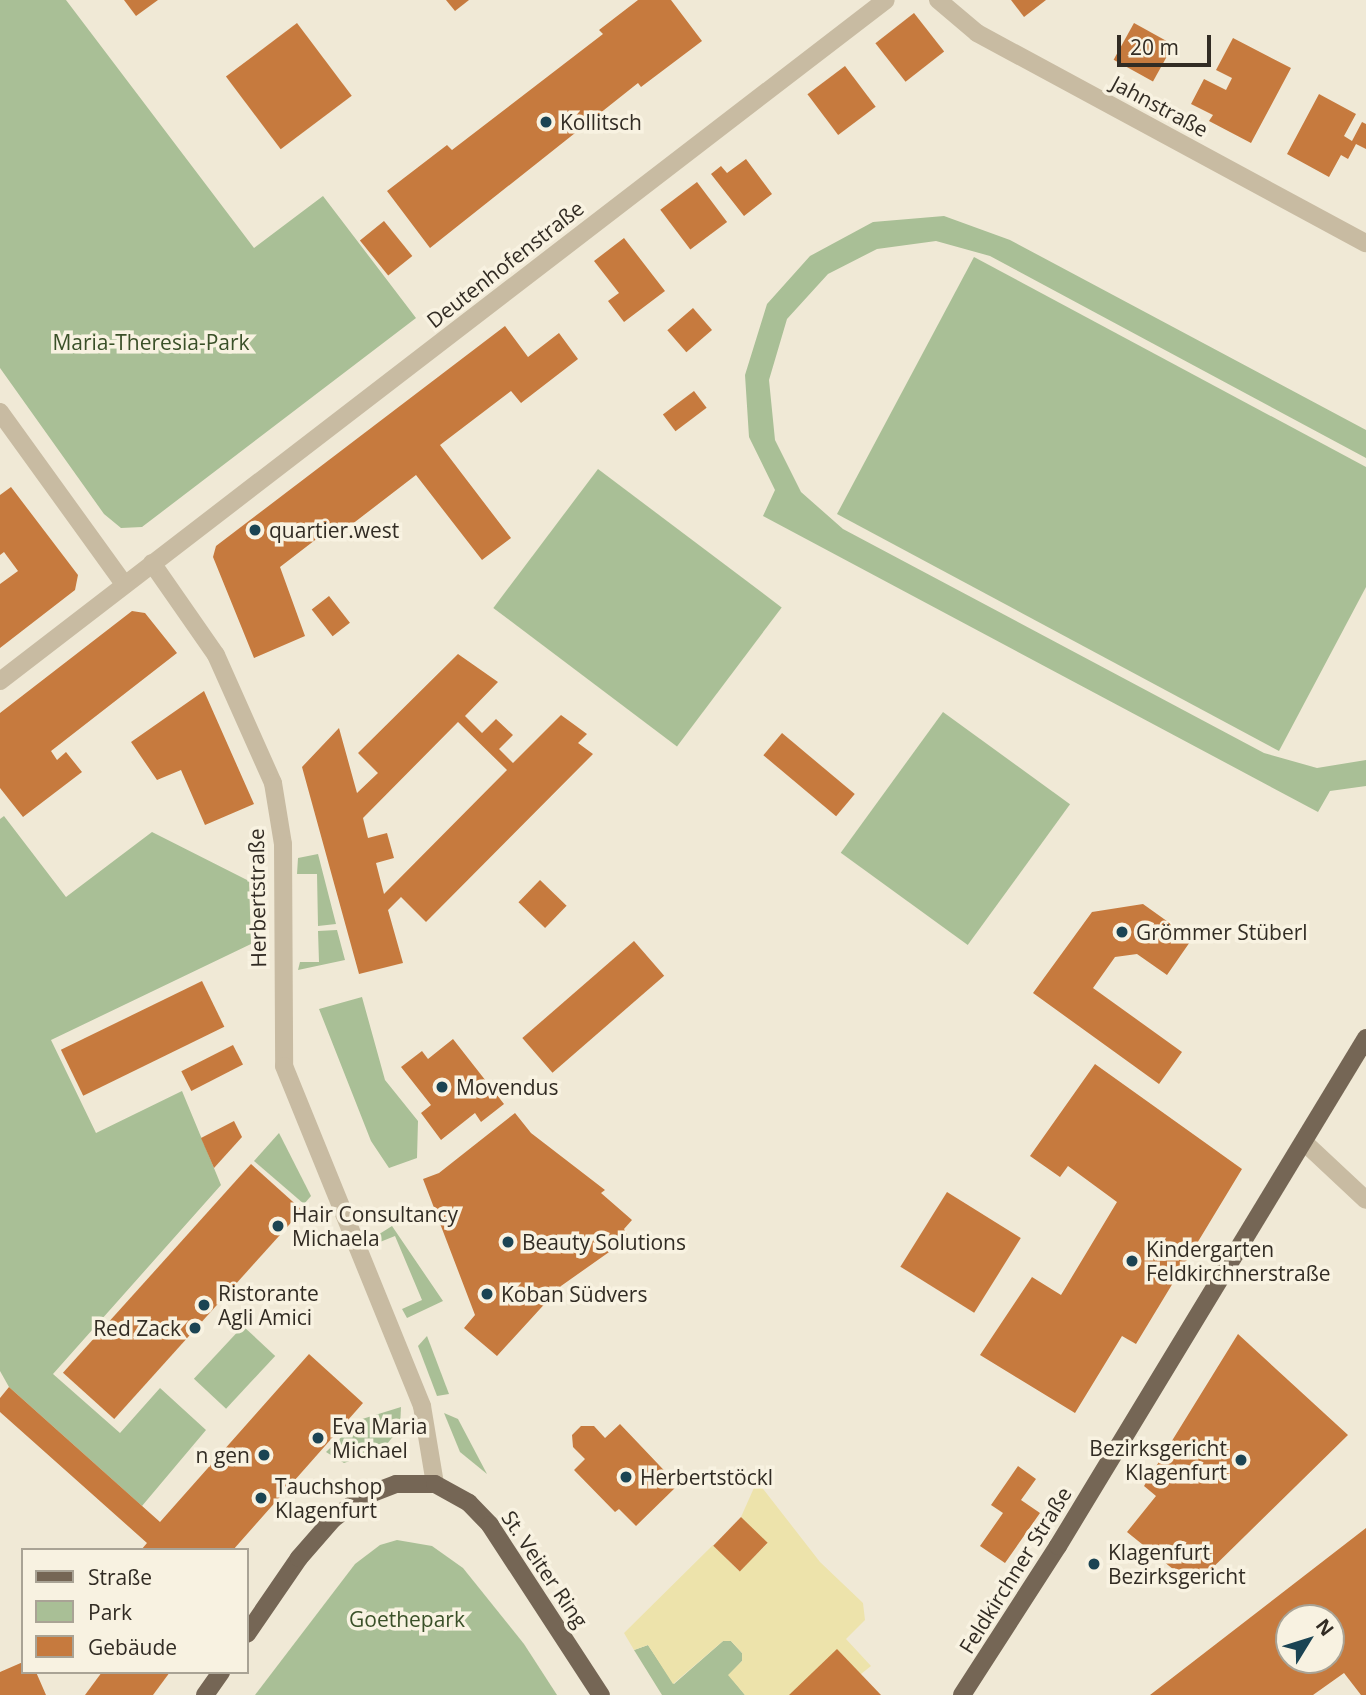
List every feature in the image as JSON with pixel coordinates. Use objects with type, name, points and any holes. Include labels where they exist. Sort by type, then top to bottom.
[{"type":"main road","name":"Feldkirchner Straße","points":[[962,1695],[1305,1143],[1366,1038]]},
{"type":"main road","points":[[248,1633],[299,1558],[333,1519],[362,1497],[396,1484],[435,1484]]},
{"type":"main road","name":"St. Veiter Ring","points":[[435,1484],[469,1503],[490,1525],[601,1695]]},
{"type":"main road","points":[[205,1695],[220,1674]]},
{"type":"street","name":"Jahnstraße","points":[[938,0],[977,33],[1366,243]]},
{"type":"street","name":"Deutenhofenstraße","points":[[152,563],[877,3]]},
{"type":"street","points":[[0,412],[125,584]]},
{"type":"street","points":[[0,681],[152,563]]},
{"type":"street","name":"Herbertstraße","points":[[152,563],[216,655],[273,783],[283,844],[284,1066],[422,1406],[435,1484]]},
{"type":"street","points":[[1305,1143],[1366,1200]]},
{"type":"green space","name":"Maria-Theresia-Park","points":[[0,0],[66,0],[254,248],[323,196],[416,318],[142,527],[121,528],[104,514],[0,368]]},
{"type":"green space","points":[[944,216],[1010,240],[1366,430],[1366,458],[990,256],[936,241],[877,249],[828,274],[787,319],[769,380],[775,440],[801,492],[843,529],[1264,753],[1317,768],[1366,760],[1366,786],[1330,791],[1318,812],[763,516],[775,490],[749,437],[745,375],[767,304],[810,256],[873,222]]},
{"type":"green space","points":[[974,257],[1366,467],[1366,587],[1279,751],[837,514]]},
{"type":"green space","points":[[598,469],[782,607],[677,746],[493,608]]},
{"type":"green space","points":[[943,712],[1070,804],[968,945],[841,853]]},
{"type":"green space","points":[[4,816],[66,897],[152,832],[249,881],[251,944],[51,1040],[96,1133],[182,1091],[221,1185],[53,1374],[120,1433],[160,1388],[206,1430],[142,1506],[9,1387],[0,1371],[0,819]]},
{"type":"green space","points":[[318,854],[336,924],[318,926],[317,874],[297,874],[298,858]]},
{"type":"green space","points":[[337,930],[345,960],[298,970],[300,962],[319,962],[318,931]]},
{"type":"green space","points":[[362,997],[385,1080],[418,1121],[417,1158],[389,1168],[371,1141],[319,1009]]},
{"type":"green space","points":[[279,1133],[311,1196],[304,1204],[254,1161]]},
{"type":"green space","points":[[392,1226],[443,1301],[407,1318],[402,1309],[422,1300],[395,1236],[375,1244],[373,1238]]},
{"type":"green space","points":[[243,1326],[275,1356],[226,1409],[194,1379]]},
{"type":"green space","points":[[427,1336],[449,1394],[437,1396],[418,1346]]},
{"type":"green space","points":[[401,1407],[400,1428],[382,1450],[344,1463],[326,1452],[359,1420]]},
{"type":"green space","points":[[444,1413],[458,1419],[487,1474],[460,1452]]},
{"type":"green space","name":"Goethepark","points":[[397,1540],[432,1546],[463,1568],[524,1644],[557,1695],[255,1695],[355,1564],[380,1545]]},
{"type":"green space","points":[[723,1641],[731,1641],[742,1653],[742,1661],[729,1675],[745,1695],[662,1695],[634,1650],[648,1645],[674,1684]]},
{"type":"sand","points":[[757,1481],[820,1562],[863,1603],[865,1620],[846,1639],[871,1666],[861,1674],[789,1695],[745,1695],[728,1675],[742,1661],[742,1653],[731,1641],[723,1641],[673,1684],[648,1645],[634,1650],[624,1633],[713,1545],[739,1571],[767,1544],[741,1517]]},
{"type":"building","points":[[124,0],[158,0],[136,16]]},
{"type":"building","points":[[446,0],[469,0],[455,11]]},
{"type":"building","points":[[638,0],[671,0],[702,41],[641,87],[638,83],[430,248],[387,191],[447,145],[452,150],[603,34],[599,30]]},
{"type":"building","points":[[1011,0],[1046,0],[1024,17]]},
{"type":"building","points":[[914,13],[944,52],[906,82],[875,43]]},
{"type":"building","points":[[297,23],[352,96],[281,149],[226,77]]},
{"type":"building","points":[[1134,23],[1173,45],[1153,82],[1114,60]]},
{"type":"building","points":[[1233,38],[1291,68],[1251,143],[1209,121],[1213,115],[1191,104],[1204,79],[1226,90],[1232,78],[1216,70]]},
{"type":"building","points":[[845,66],[876,107],[838,135],[807,94]]},
{"type":"building","points":[[1319,94],[1356,114],[1344,136],[1352,141],[1362,122],[1366,124],[1366,149],[1356,144],[1348,159],[1341,155],[1329,177],[1287,154]]},
{"type":"building","points":[[746,159],[772,194],[744,216],[711,174],[721,166],[727,173]]},
{"type":"building","points":[[697,182],[727,222],[690,250],[660,210]]},
{"type":"building","points":[[384,221],[412,256],[388,275],[360,241]]},
{"type":"building","points":[[624,238],[665,291],[624,322],[608,301],[619,293],[594,261]]},
{"type":"building","points":[[693,308],[712,330],[686,352],[667,330]]},
{"type":"building","points":[[505,326],[528,357],[559,333],[578,359],[521,403],[511,391],[440,445],[511,538],[482,560],[416,475],[338,535],[332,527],[280,567],[305,636],[254,658],[213,557],[216,546]]},
{"type":"building","points":[[694,391],[707,408],[675,431],[663,414]]},
{"type":"building","points":[[11,487],[78,575],[75,590],[0,648],[0,584],[18,571],[4,552],[0,555],[0,495]]},
{"type":"building","points":[[329,596],[350,623],[333,636],[312,610]]},
{"type":"building","points":[[132,611],[145,613],[177,653],[51,751],[57,760],[66,752],[82,772],[23,817],[0,788],[0,713]]},
{"type":"building","points":[[458,654],[498,682],[465,716],[482,733],[496,719],[513,735],[499,749],[513,763],[561,715],[587,734],[578,743],[593,754],[426,922],[401,897],[388,910],[403,963],[359,974],[302,767],[339,728],[357,793],[378,773],[358,753]],"holes":[[[458,722],[507,770],[384,894],[376,863],[394,858],[387,833],[368,838],[363,818]]]},
{"type":"building","points":[[204,691],[254,804],[205,825],[181,770],[157,780],[131,742]]},
{"type":"building","points":[[782,733],[855,794],[836,816],[763,755]]},
{"type":"building","points":[[540,880],[567,906],[545,928],[518,902]]},
{"type":"building","points":[[1143,904],[1192,939],[1167,975],[1137,954],[1115,957],[1093,988],[1182,1052],[1159,1084],[1033,993],[1092,912]]},
{"type":"building","points":[[634,941],[664,976],[552,1073],[522,1038]]},
{"type":"building","points":[[202,981],[224,1027],[83,1096],[61,1050]]},
{"type":"building","points":[[453,1039],[504,1104],[481,1122],[475,1113],[441,1140],[421,1113],[431,1105],[401,1067],[422,1051],[428,1059]]},
{"type":"building","points":[[233,1045],[243,1065],[191,1091],[181,1071]]},
{"type":"building","points":[[1095,1064],[1242,1169],[1136,1344],[1122,1336],[1075,1413],[980,1355],[1032,1277],[1061,1295],[1117,1202],[1068,1166],[1060,1177],[1030,1156]]},
{"type":"building","points":[[515,1113],[531,1133],[605,1190],[601,1193],[632,1220],[624,1229],[629,1238],[561,1286],[497,1356],[464,1328],[475,1315],[423,1179],[439,1173]]},
{"type":"building","points":[[234,1121],[242,1137],[214,1168],[201,1138]]},
{"type":"building","points":[[251,1164],[302,1210],[114,1419],[63,1373]]},
{"type":"building","points":[[947,1192],[1021,1238],[974,1313],[900,1267]]},
{"type":"building","name":"Bezirksgericht Klagenfurt","points":[[1238,1334],[1348,1435],[1194,1586],[1127,1532],[1156,1496],[1144,1486]]},
{"type":"building","points":[[309,1354],[363,1403],[235,1548],[143,1548],[147,1543],[0,1412],[0,1398],[9,1387],[160,1522]]},
{"type":"building","name":"Herbertstöckl","points":[[620,1424],[678,1485],[636,1526],[619,1509],[615,1512],[574,1470],[585,1459],[573,1447],[572,1435],[581,1426],[594,1426],[605,1438]]},
{"type":"building","points":[[1018,1466],[1036,1479],[1021,1500],[1040,1513],[1005,1563],[980,1546],[1003,1513],[991,1505]]},
{"type":"building","points":[[741,1517],[768,1543],[740,1571],[713,1546]]},
{"type":"building","points":[[1366,1528],[1366,1695],[1361,1695],[1345,1674],[1345,1604],[1275,1604],[1275,1674],[1343,1674],[1313,1695],[1150,1695]]},
{"type":"building","points":[[837,1649],[881,1695],[789,1695]]},
{"type":"building","points":[[21,1663],[21,1674],[37,1674],[46,1695],[0,1695],[0,1672]]},
{"type":"building","points":[[101,1674],[169,1674],[153,1695],[85,1695]]},
{"type":"place","name":"Kollitsch","points":[[546,122]]},
{"type":"place","name":"quartier.west","points":[[255,530]]},
{"type":"place","name":"Grömmer Stüberl","points":[[1122,932]]},
{"type":"place","name":"Movendus","points":[[442,1087]]},
{"type":"place","name":"Hair Consultancy Michaela","points":[[278,1226]]},
{"type":"place","name":"Beauty Solutions","points":[[508,1242]]},
{"type":"place","name":"Kindergarten Feldkirchnerstraße","points":[[1132,1261]]},
{"type":"place","name":"Koban Südvers","points":[[487,1294]]},
{"type":"place","name":"Ristorante Agli Amici","points":[[204,1305]]},
{"type":"place","name":"Red Zack","points":[[195,1328]]},
{"type":"place","name":"Eva Maria Michael","points":[[318,1438]]},
{"type":"place","name":"n gen","points":[[264,1455]]},
{"type":"place","name":"Bezirksgericht Klagenfurt","points":[[1241,1460]]},
{"type":"place","name":"Herbertstöckl","points":[[626,1477]]},
{"type":"place","name":"Tauchshop Klagenfurt","points":[[261,1498]]},
{"type":"place","name":"Klagenfurt Bezirksgericht","points":[[1094,1564]]}]
